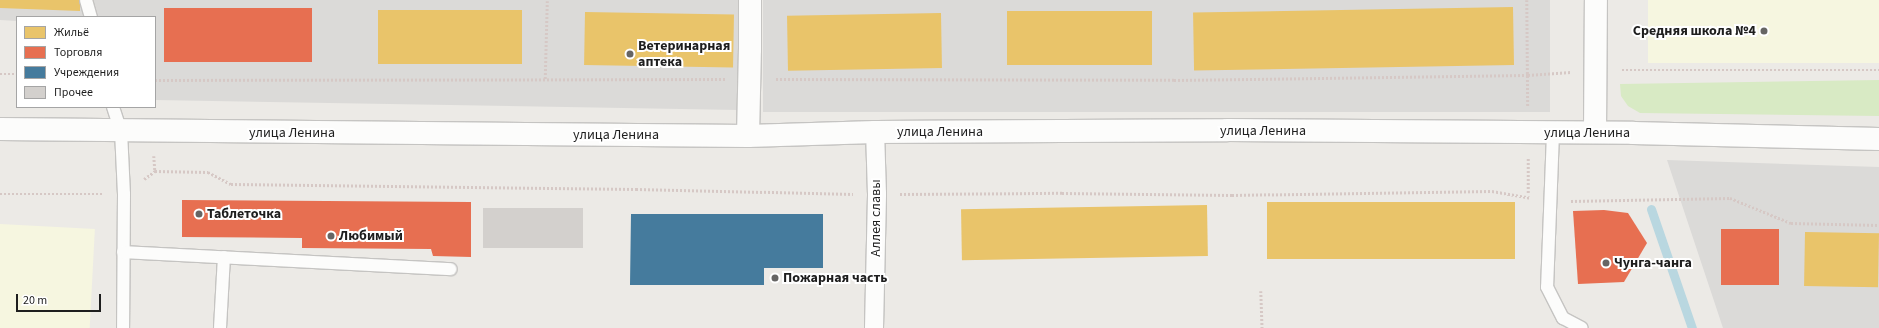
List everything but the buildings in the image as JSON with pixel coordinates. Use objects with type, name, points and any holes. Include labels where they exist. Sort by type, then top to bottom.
[{"type":"street","points":[[748,136],[750,0]]},
{"type":"street","points":[[1595,132],[1596,0]]},
{"type":"street","name":"улица Ленина","points":[[0,129],[748,136],[875,132],[1235,130],[1528,133],[1595,132],[1879,139]]},
{"type":"street","name":"Аллея славы","points":[[874,328],[877,194],[875,132]]},
{"type":"lane","points":[[86,0],[91,16]]},
{"type":"lane","points":[[113,108],[122,131],[124,194],[123,328]]},
{"type":"lane","points":[[1553,133],[1547,287],[1563,318],[1582,328]]},
{"type":"lane","points":[[124,252],[451,269]]},
{"type":"lane","points":[[220,328],[224,257]]},
{"type":"path","points":[[1527,0],[1528,197]]},
{"type":"path","points":[[545,79],[547,1]]},
{"type":"path","points":[[156,80],[1174,80],[1528,75],[1595,70],[1879,70]]},
{"type":"path","points":[[0,74],[16,74]]},
{"type":"path","points":[[0,194],[124,194],[155,171],[208,172],[231,184],[636,189],[877,194],[1062,193],[1232,195],[1492,191],[1551,201],[1730,198],[1791,223],[1879,225]]},
{"type":"path","points":[[1261,291],[1262,328]]},
{"type":"shaded area","points":[[0,0],[738,0],[739,110],[156,100],[156,16],[16,16],[16,21],[0,20]]},
{"type":"shaded area","points":[[763,0],[1550,0],[1550,112],[763,112]]},
{"type":"shaded area","name":"Средняя школа №4","points":[[1648,0],[1879,0],[1879,63],[1648,63]]},
{"type":"shaded area","points":[[1667,160],[1879,167],[1879,328],[1723,328]]},
{"type":"shaded area","points":[[0,224],[95,229],[90,328],[0,328]]},
{"type":"green space","points":[[1879,80],[1879,116],[1640,113],[1628,106],[1621,96],[1620,84]]},
{"type":"waterway","points":[[1651,209],[1692,328]]},
{"type":"place","name":"Средняя школа №4","points":[[1764,31]]},
{"type":"place","name":"Ветеринарная аптека","points":[[630,54]]},
{"type":"place","name":"Таблеточка","points":[[199,214]]},
{"type":"place","name":"Любимый","points":[[331,236]]},
{"type":"place","name":"Чунга-чанга","points":[[1606,263]]},
{"type":"place","name":"Пожарная часть","points":[[775,278]]}]
